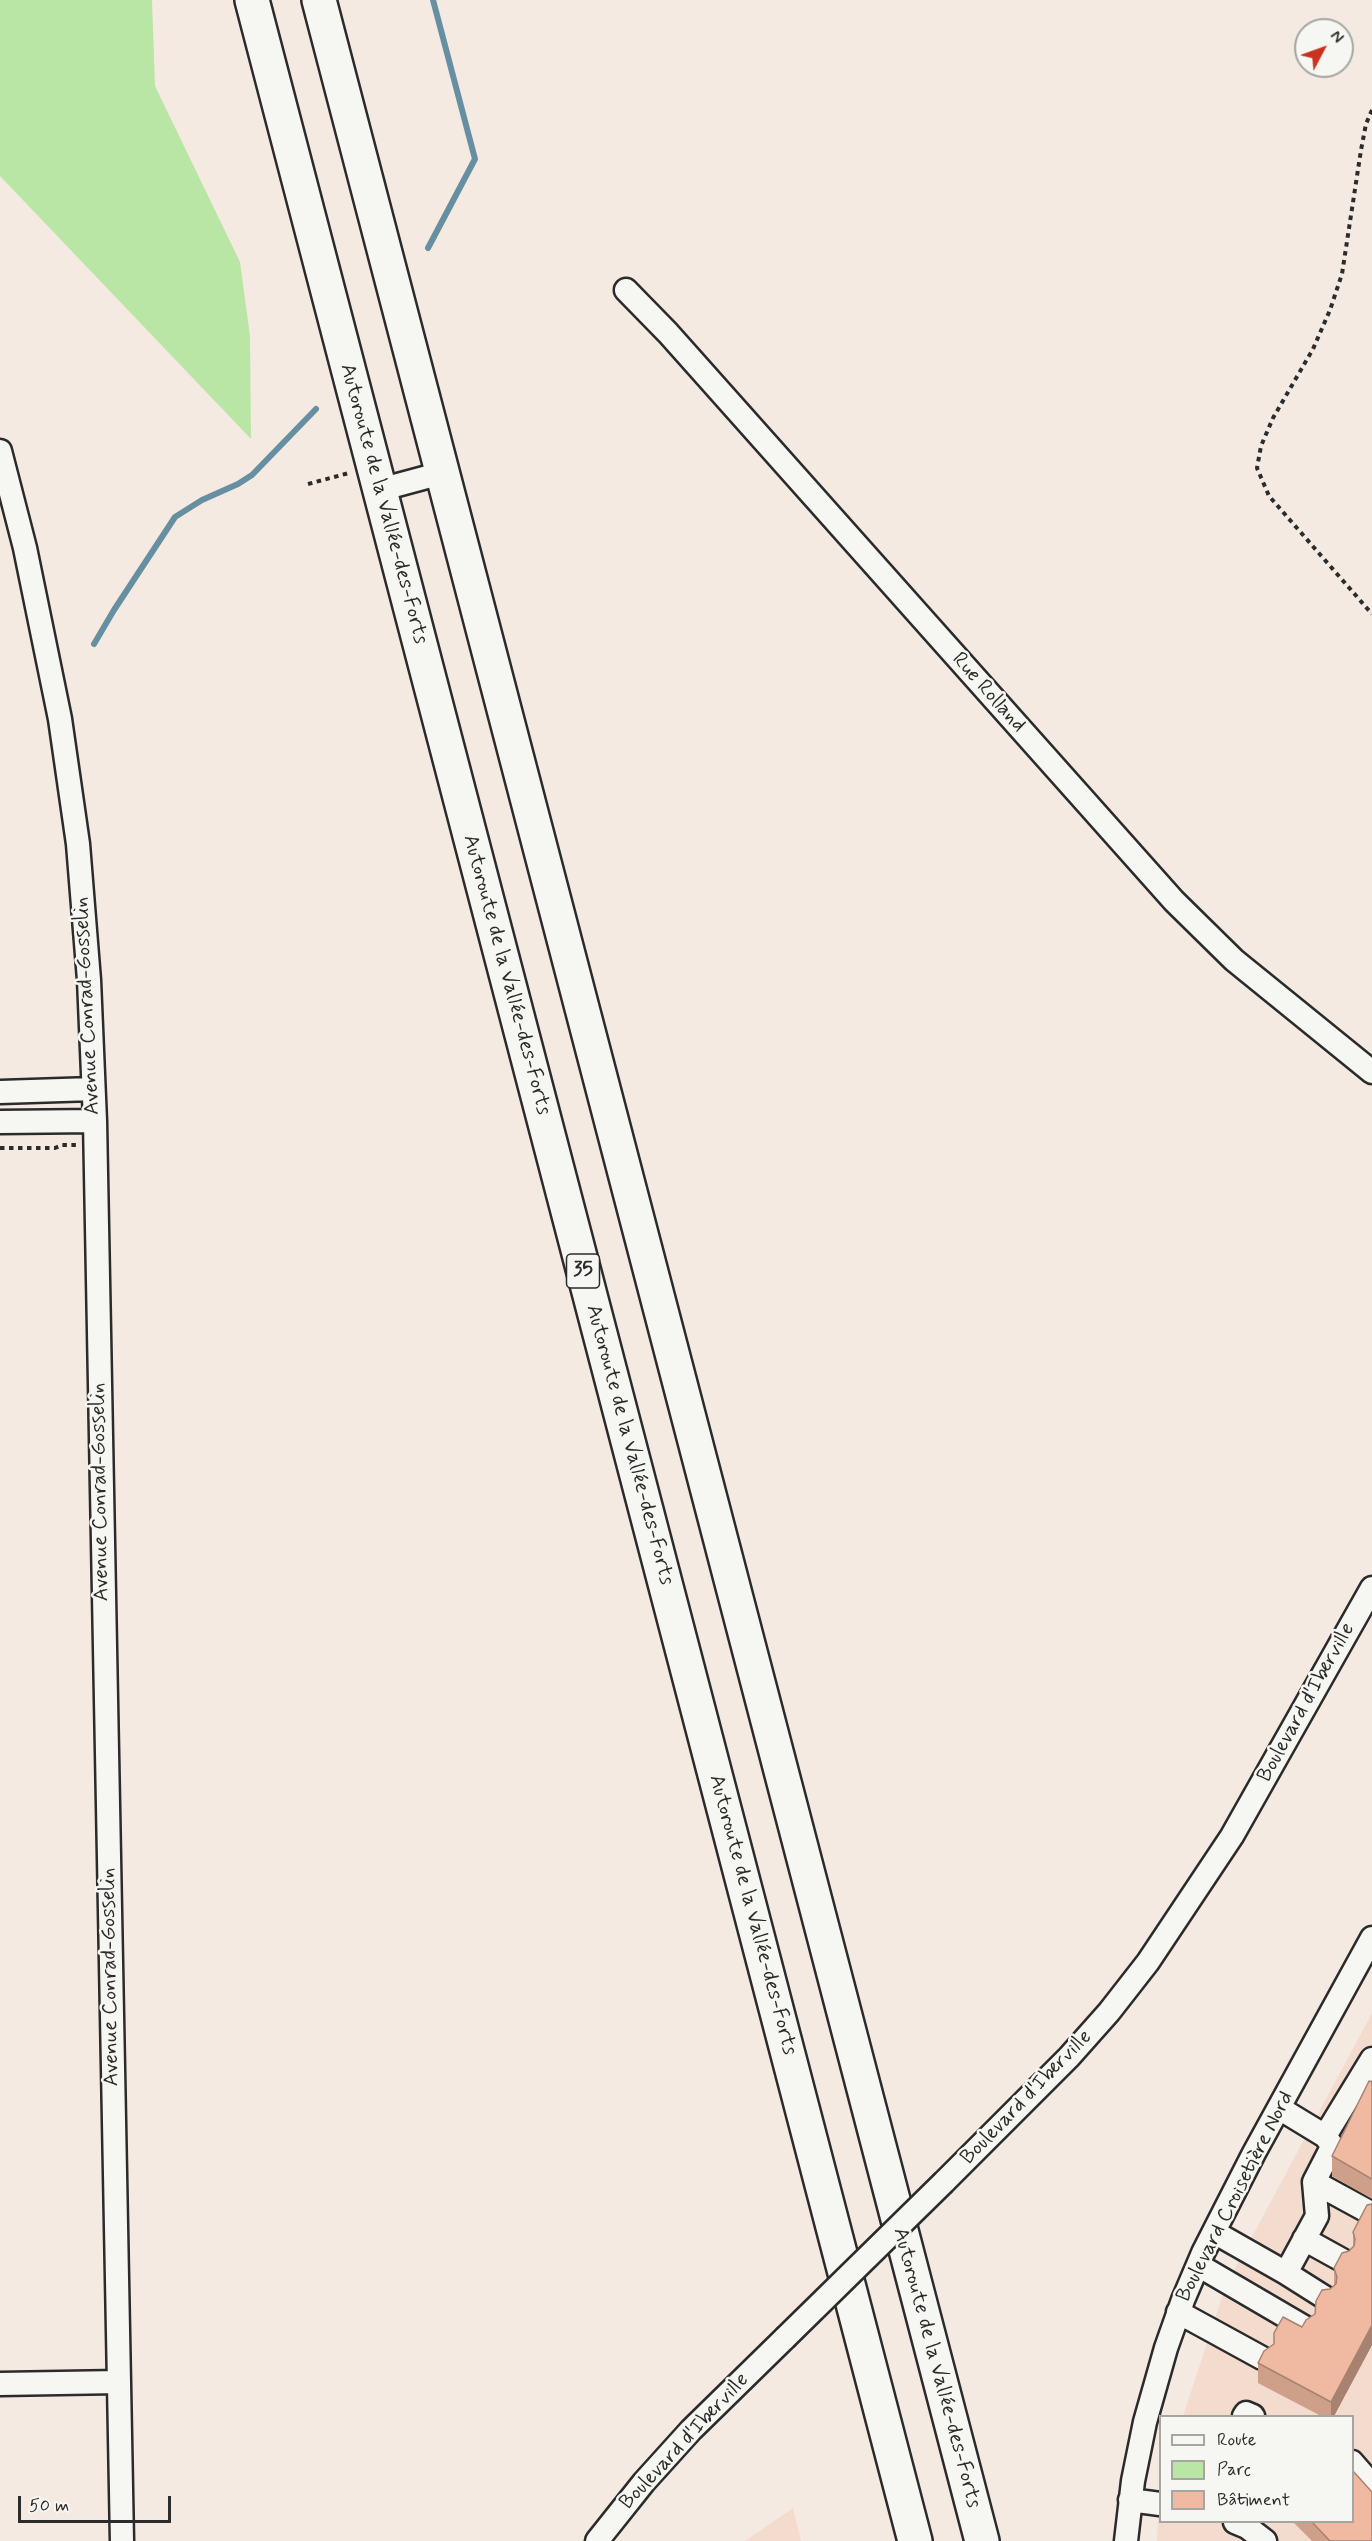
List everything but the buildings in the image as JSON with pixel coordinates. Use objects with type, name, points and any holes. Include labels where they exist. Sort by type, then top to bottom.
[{"type":"highway","name":"Autoroute de la Vallée-des-Forts","points":[[252,0],[915,2541]]},
{"type":"highway","name":"Autoroute de la Vallée-des-Forts","points":[[319,0],[982,2541]]},
{"type":"street","name":"Rue Rolland","points":[[626,290],[668,333],[1174,901],[1234,960],[1372,1072]]},
{"type":"street","name":"Avenue Conrad-Gosselin","points":[[0,451],[41,620],[68,767],[78,844],[86,939],[95,1121],[122,2541]]},
{"type":"street","points":[[376,479],[442,473]]},
{"type":"street","points":[[0,1092],[93,1089]]},
{"type":"street","points":[[0,1122],[95,1121]]},
{"type":"street","name":"Boulevard d'Iberville","points":[[597,2541],[691,2430],[1057,2070],[1109,2012],[1148,1962],[1232,1836],[1372,1588]]},
{"type":"street","name":"Boulevard Croisetière Nord","points":[[1126,2541],[1130,2500],[1151,2397],[1178,2312],[1214,2232],[1279,2108],[1369,1951]]},
{"type":"street","points":[[1325,2136],[1372,2059]]},
{"type":"street","points":[[1279,2108],[1325,2136],[1331,2144],[1331,2149],[1314,2182],[1317,2216],[1286,2273]]},
{"type":"street","points":[[1314,2182],[1369,2212]]},
{"type":"street","points":[[1214,2232],[1286,2273],[1324,2298]]},
{"type":"street","points":[[1304,2239],[1342,2260]]},
{"type":"street","points":[[1198,2265],[1304,2327]]},
{"type":"street","points":[[1178,2312],[1262,2358]]},
{"type":"street","points":[[0,2384],[119,2382]]},
{"type":"street","points":[[1354,2463],[1372,2485]]},
{"type":"street","points":[[1130,2500],[1159,2505]]},
{"type":"street","points":[[1238,2523],[1265,2541]]},
{"type":"path","points":[[1372,110],[1366,124],[1361,150],[1342,274],[1313,349],[1273,418],[1261,446],[1257,468],[1269,496],[1372,614]]},
{"type":"path","points":[[308,484],[376,479]]},
{"type":"path","points":[[0,1148],[55,1148],[62,1145]]},
{"type":"shaded area","points":[[1372,2013],[1372,2541],[1157,2541],[1159,2505],[1159,2523],[1354,2523],[1354,2415],[1183,2415],[1226,2285]]},
{"type":"shaded area","points":[[793,2508],[801,2541],[745,2541]]},
{"type":"green space","points":[[0,0],[152,0],[155,86],[240,262],[250,336],[251,439],[0,176]]},
{"type":"waterway","points":[[428,248],[475,159],[433,0]]},
{"type":"waterway","points":[[94,644],[175,517],[202,500],[252,475],[316,409]]}]
